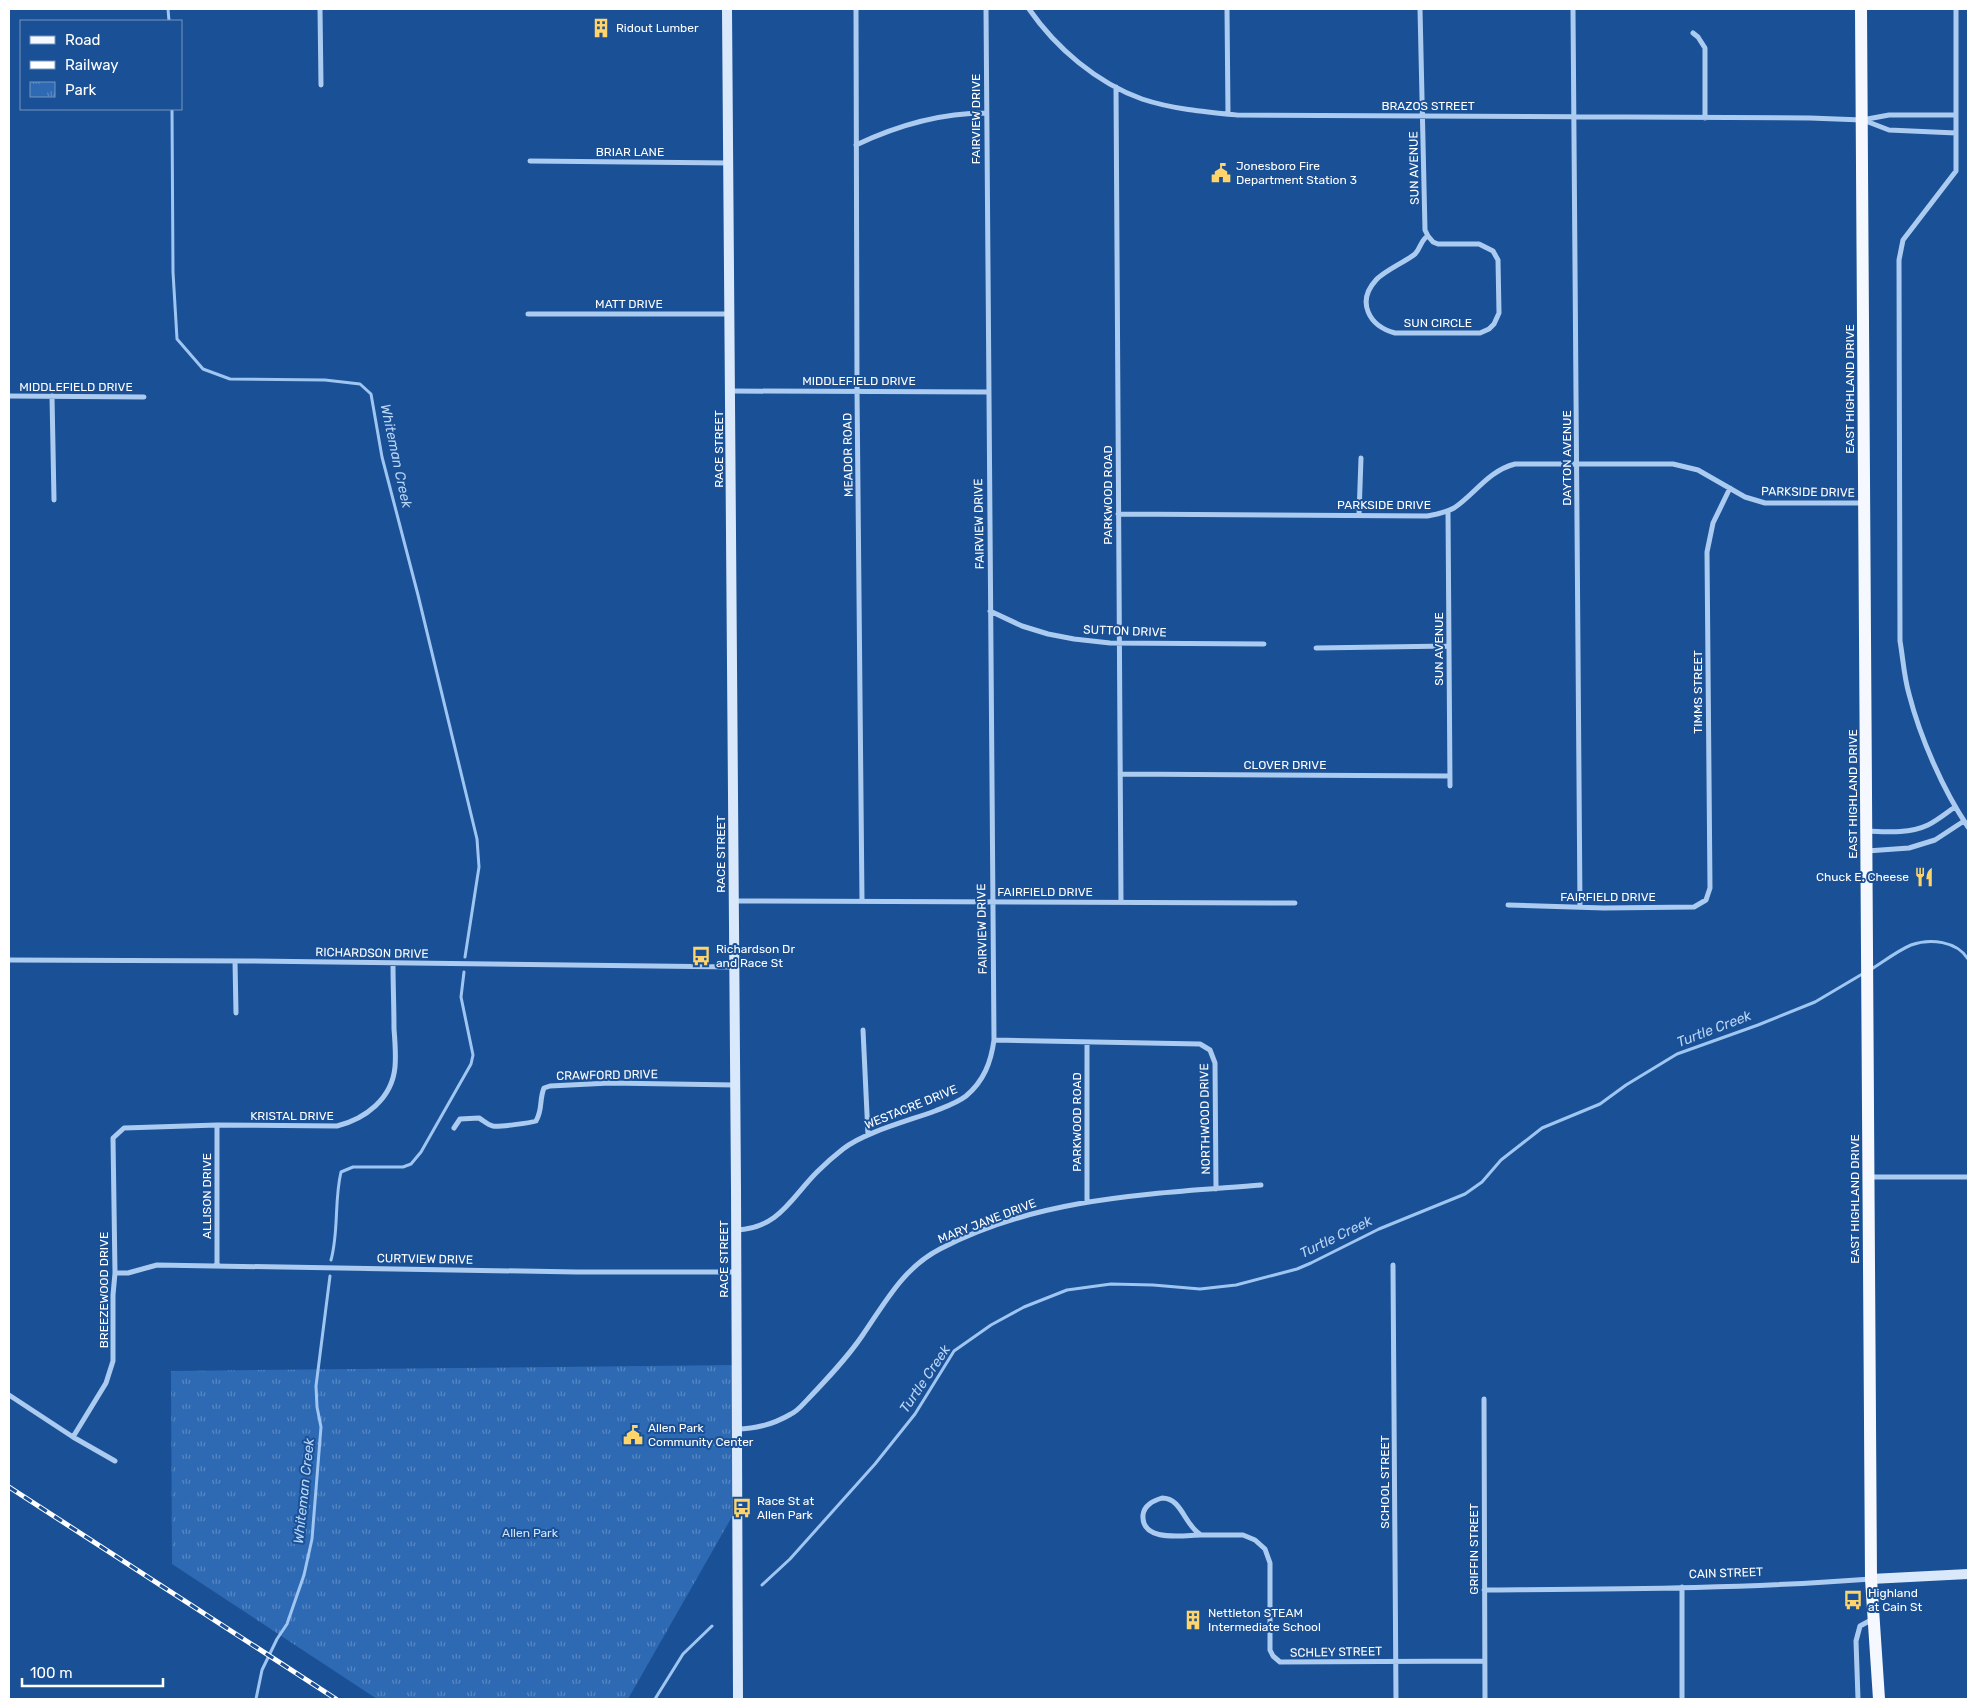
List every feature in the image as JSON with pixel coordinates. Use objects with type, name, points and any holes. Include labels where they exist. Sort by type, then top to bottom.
[{"type":"main road","name":"EAST HIGHLAND DRIVE","points":[[1861,9],[1871,1579],[1879,1699]]},
{"type":"street","points":[[320,9],[321,85]]},
{"type":"street","name":"RACE STREET","points":[[727,9],[731,390],[738,1699]]},
{"type":"street","name":"MEADOR ROAD","points":[[856,9],[857,390],[862,901]]},
{"type":"street","name":"FAIRVIEW DRIVE","points":[[986,9],[991,902],[994,1040]]},
{"type":"street","name":"BRAZOS STREET","points":[[1031,9],[1052,38],[1065,51],[1116,87],[1152,102],[1206,112],[1423,117],[1862,120]]},
{"type":"street","points":[[1227,9],[1228,114]]},
{"type":"street","name":"SUN AVENUE","points":[[1420,9],[1425,230],[1428,236]]},
{"type":"street","name":"DAYTON AVENUE","points":[[1573,9],[1580,907]]},
{"type":"street","points":[[1956,9],[1956,171],[1903,240],[1898,278],[1900,641],[1908,693],[1920,730],[1955,808],[1968,827]]},
{"type":"street","points":[[1693,33],[1698,37],[1704,48],[1704,118]]},
{"type":"street","name":"PARKWOOD ROAD","points":[[1116,87],[1121,902]]},
{"type":"street","points":[[856,145],[922,120],[939,116],[986,113]]},
{"type":"street","points":[[1862,120],[1889,115],[1956,115]]},
{"type":"street","points":[[1862,120],[1889,130],[1956,132]]},
{"type":"street","name":"BRIAR LANE","points":[[530,162],[729,163]]},
{"type":"street","name":"SUN CIRCLE","points":[[1428,236],[1433,242],[1438,244],[1479,244],[1493,251],[1499,266],[1499,313],[1496,322],[1489,329],[1480,333],[1395,333],[1385,330],[1372,320],[1366,302],[1374,282],[1416,253],[1424,238],[1428,236]]},
{"type":"street","name":"MATT DRIVE","points":[[528,314],[730,314]]},
{"type":"street","name":"MIDDLEFIELD DRIVE","points":[[731,390],[988,392]]},
{"type":"street","name":"MIDDLEFIELD DRIVE","points":[[9,396],[144,397]]},
{"type":"street","points":[[52,396],[54,500]]},
{"type":"street","points":[[1360,515],[1361,458]]},
{"type":"street","name":"PARKSIDE DRIVE","points":[[1118,514],[1427,516],[1448,511],[1455,507],[1488,477],[1504,467],[1514,464],[1674,464],[1698,470],[1753,501],[1765,503],[1864,503]]},
{"type":"street","name":"TIMMS STREET","points":[[1706,900],[1710,888],[1707,552],[1713,523],[1730,488]]},
{"type":"street","name":"SUN AVENUE","points":[[1448,511],[1450,786]]},
{"type":"street","name":"SUTTON DRIVE","points":[[990,611],[1022,626],[1074,640],[1119,643],[1264,644]]},
{"type":"street","points":[[1316,648],[1449,646]]},
{"type":"street","name":"CLOVER DRIVE","points":[[1120,774],[1450,776]]},
{"type":"street","points":[[1867,831],[1896,832],[1912,830],[1929,824],[1955,808]]},
{"type":"street","points":[[1867,851],[1909,848],[1935,840],[1964,821]]},
{"type":"street","name":"FAIRFIELD DRIVE","points":[[734,900],[1296,903]]},
{"type":"street","name":"FAIRFIELD DRIVE","points":[[1508,905],[1694,907],[1706,900]]},
{"type":"street","name":"RICHARDSON DRIVE","points":[[9,960],[734,967]]},
{"type":"street","points":[[235,961],[236,1013]]},
{"type":"street","name":"KRISTAL DRIVE","points":[[116,1133],[124,1128],[217,1125],[337,1126],[359,1119],[377,1105],[388,1089],[395,1067],[393,963]]},
{"type":"street","points":[[863,1030],[868,1136]]},
{"type":"street","points":[[994,1040],[1087,1042]]},
{"type":"street","name":"WESTACRE DRIVE","points":[[736,1230],[758,1226],[773,1220],[787,1207],[817,1172],[844,1148],[868,1136],[964,1098],[974,1089],[989,1065],[994,1040]]},
{"type":"street","name":"PARKWOOD ROAD","points":[[1087,1042],[1087,1202]]},
{"type":"street","name":"NORTHWOOD DRIVE","points":[[1087,1042],[1200,1044],[1210,1050],[1215,1063],[1216,1189]]},
{"type":"street","name":"CRAWFORD DRIVE","points":[[454,1128],[460,1119],[480,1118],[495,1126],[529,1124],[536,1121],[541,1112],[541,1094],[544,1088],[550,1086],[610,1083],[735,1085]]},
{"type":"street","name":"ALLISON DRIVE","points":[[217,1125],[218,1266]]},
{"type":"street","name":"BREEZEWOOD DRIVE","points":[[73,1436],[106,1383],[112,1368],[115,1273],[112,1141],[116,1133]]},
{"type":"street","points":[[1868,1177],[1968,1177]]},
{"type":"street","name":"MARY JANE DRIVE","points":[[737,1429],[762,1427],[793,1413],[844,1359],[861,1338],[892,1290],[921,1260],[953,1242],[1042,1211],[1087,1202],[1261,1185]]},
{"type":"street","name":"CURTVIEW DRIVE","points":[[115,1273],[128,1274],[157,1265],[736,1272]]},
{"type":"street","name":"SCHOOL STREET","points":[[1394,1265],[1396,1699]]},
{"type":"street","points":[[9,1395],[115,1461]]},
{"type":"street","name":"GRIFFIN STREET","points":[[1484,1399],[1485,1699]]},
{"type":"street","points":[[1162,1498],[1172,1500],[1181,1509],[1189,1525],[1202,1535],[1160,1536],[1149,1531],[1144,1522],[1144,1511],[1153,1501],[1162,1498]]},
{"type":"street","name":"SCHLEY STREET","points":[[1202,1535],[1244,1535],[1262,1546],[1270,1563],[1269,1644],[1273,1656],[1283,1663],[1484,1661]]},
{"type":"street","name":"CAIN STREET","points":[[1484,1590],[1682,1587],[1832,1582],[1968,1574]]},
{"type":"street","points":[[1682,1587],[1682,1699]]},
{"type":"street","points":[[1858,1699],[1856,1641],[1860,1626],[1874,1619]]},
{"type":"green space","name":"Allen Park","points":[[737,1365],[737,1508],[628,1699],[377,1699],[172,1564],[171,1371]]},
{"type":"waterway","name":"Whiteman Creek","points":[[168,9],[169,20]]},
{"type":"waterway","name":"Whiteman Creek","points":[[172,110],[173,272],[177,339],[203,369],[230,379],[325,380],[360,384],[371,394],[382,457],[418,595],[477,839],[479,867],[465,957]]},
{"type":"waterway","name":"Turtle Creek","points":[[1870,970],[1906,947],[1926,942],[1950,945],[1957,948],[1968,959]]},
{"type":"waterway","name":"Whiteman Creek","points":[[331,1260],[341,1172],[353,1167],[403,1167],[411,1164],[421,1152],[471,1064],[473,1055],[461,997],[464,972]]},
{"type":"waterway","name":"Turtle Creek","points":[[762,1585],[790,1559],[875,1464],[915,1414],[954,1351],[991,1325],[1024,1307],[1067,1290],[1111,1284],[1200,1289],[1236,1285],[1297,1269],[1379,1229],[1465,1194],[1482,1182],[1501,1160],[1542,1128],[1600,1104],[1626,1085],[1677,1054],[1815,1002],[1864,973]]},
{"type":"waterway","name":"Whiteman Creek","points":[[256,1699],[262,1670],[277,1639],[287,1624],[304,1575],[312,1539],[321,1427],[317,1407],[316,1386],[330,1276]]},
{"type":"waterway","name":"Turtle Creek","points":[[655,1699],[683,1654],[712,1626]]},
{"type":"railway","points":[[9,1487],[336,1699]]},
{"type":"place","name":"Ridout Lumber","points":[[601,28]]},
{"type":"place","name":"Jonesboro Fire Department Station 3","points":[[1221,173]]},
{"type":"place","name":"Chuck E. Cheese","points":[[1924,877]]},
{"type":"place","name":"Richardson Dr and Race St","points":[[701,956]]},
{"type":"place","name":"Allen Park Community Center","points":[[633,1435]]},
{"type":"place","name":"Race St at Allen Park","points":[[742,1508]]},
{"type":"place","name":"Highland at Cain St","points":[[1853,1600]]},
{"type":"place","name":"Nettleton STEAM Intermediate School","points":[[1193,1620]]}]
